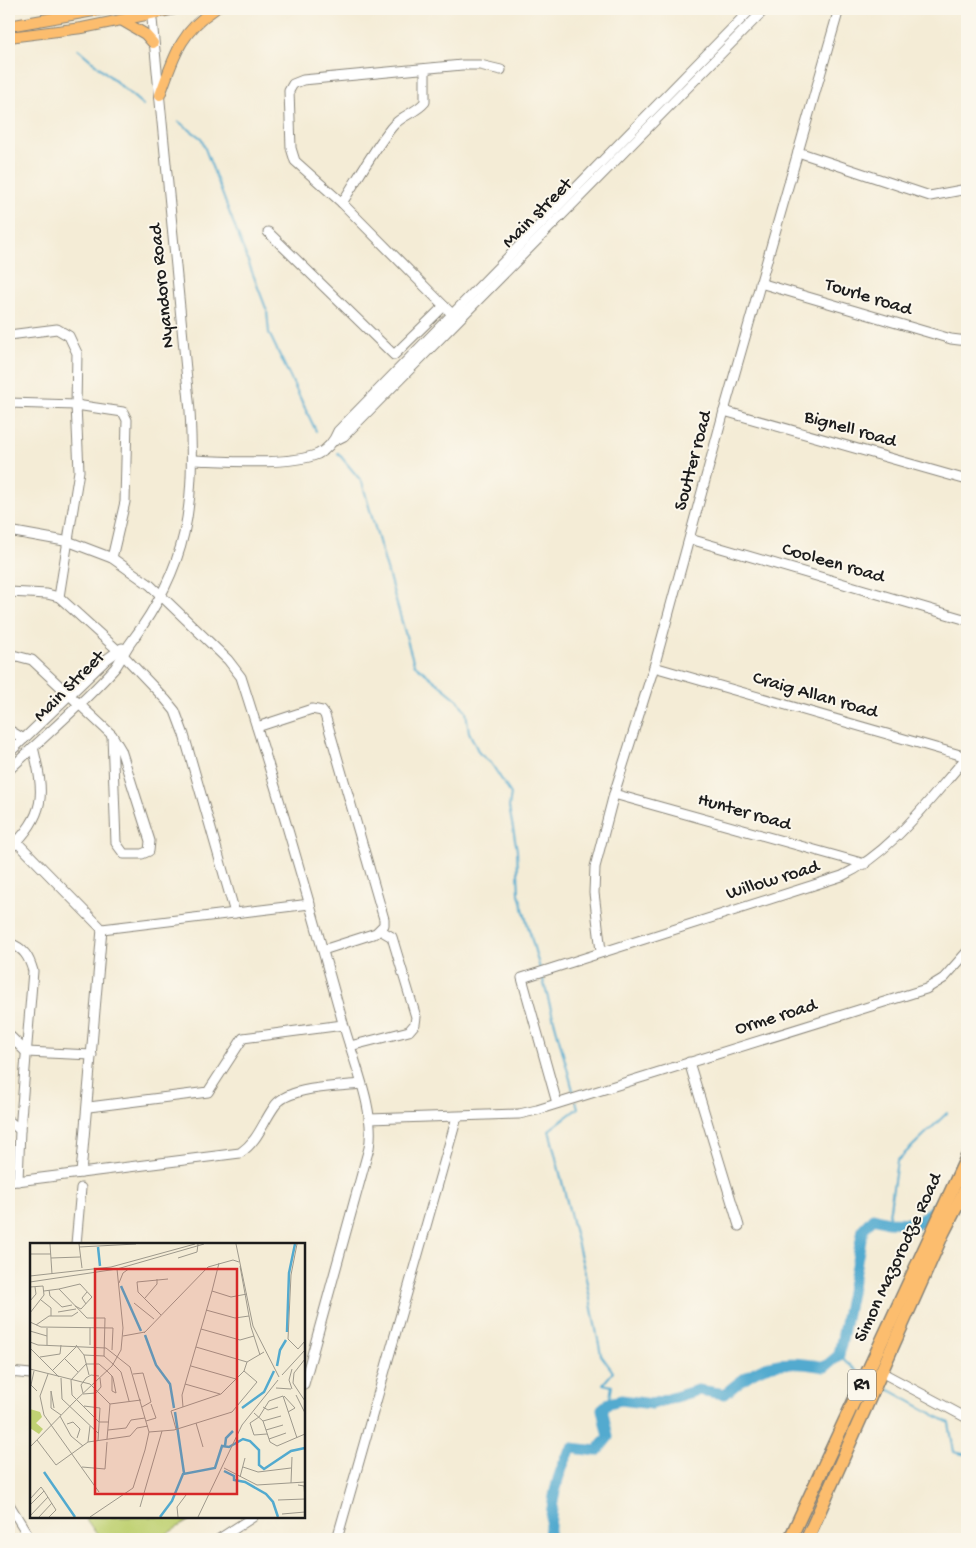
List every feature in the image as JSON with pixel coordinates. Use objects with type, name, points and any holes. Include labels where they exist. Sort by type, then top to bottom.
[{"type":"highway","name":"Simon Mazorodze Road","points":[[807,1539],[881,1372],[967,1157]]},
{"type":"highway","name":"Simon Mazorodze Road","points":[[790,1539],[938,1232],[967,1186]]},
{"type":"main road","points":[[9,26],[105,9]]},
{"type":"main road","points":[[9,36],[48,33],[121,20],[151,12],[176,9]]},
{"type":"main road","points":[[160,95],[180,42],[194,24],[215,9]]},
{"type":"main road","points":[[121,20],[145,34],[153,42]]},
{"type":"street","name":"Main street","points":[[454,316],[751,9]]},
{"type":"street","name":"Main street","points":[[193,460],[277,461],[316,454],[334,441],[338,431],[765,9]]},
{"type":"street","name":"Soutter road","points":[[601,951],[594,879],[614,794],[654,667],[724,411],[839,9]]},
{"type":"street","name":"Nyandoro Road","points":[[151,12],[185,344],[193,460],[187,516],[178,559]]},
{"type":"street","points":[[454,316],[342,203],[295,161],[291,148],[289,97],[291,87],[303,80],[474,65],[501,70]]},
{"type":"street","points":[[342,203],[391,128],[402,116],[418,109],[425,102],[426,69]]},
{"type":"street","points":[[798,152],[920,193],[938,196],[967,189]]},
{"type":"street","points":[[268,232],[394,356],[444,306]]},
{"type":"street","name":"Tourle road","points":[[760,283],[951,339],[967,341]]},
{"type":"street","points":[[9,335],[57,329],[69,336],[78,353],[76,405],[79,471],[70,542],[59,597]]},
{"type":"street","points":[[9,403],[76,405],[122,412],[127,420],[126,502],[112,558]]},
{"type":"street","name":"Bignell road","points":[[724,411],[967,480]]},
{"type":"street","points":[[9,532],[70,542],[112,558],[140,577],[162,596],[235,668],[241,677],[310,904],[361,1084],[371,1137],[305,1380]]},
{"type":"street","name":"Cooleen road","points":[[690,539],[967,620]]},
{"type":"street","name":"Main Street","points":[[9,770],[115,667],[121,654],[151,615],[162,596],[178,559]]},
{"type":"street","points":[[9,592],[47,594],[59,597],[121,654],[175,711],[184,735],[234,913]]},
{"type":"street","points":[[9,654],[32,660],[112,736],[121,750],[150,841],[149,851],[142,854],[124,854],[116,843],[112,736]]},
{"type":"street","name":"Main Street","points":[[10,752],[107,659],[121,654]]},
{"type":"street","name":"Craig Allan road","points":[[654,667],[967,757]]},
{"type":"street","points":[[257,727],[312,709],[318,709],[325,715],[383,914],[384,925],[380,930],[323,950]]},
{"type":"street","points":[[9,730],[14,731],[24,740]]},
{"type":"street","points":[[9,850],[34,818],[41,799],[41,779],[33,747]]},
{"type":"street","name":"Willow road","points":[[557,1103],[522,978],[601,951],[842,876],[865,864],[885,848],[967,757]]},
{"type":"street","name":"Hunter road","points":[[614,794],[865,864]]},
{"type":"street","points":[[9,834],[102,929],[89,1107],[82,1173]]},
{"type":"street","points":[[102,929],[310,904]]},
{"type":"street","points":[[350,1046],[409,1031],[415,1024],[416,1017],[392,937],[380,930]]},
{"type":"street","points":[[9,943],[20,948],[28,957],[33,971],[20,1130],[13,1182],[240,1152],[255,1140],[274,1106],[286,1095],[361,1084]]},
{"type":"street","name":"Orme road","points":[[557,1103],[926,989],[944,978],[967,952]]},
{"type":"street","points":[[89,1107],[208,1092],[242,1038],[343,1025]]},
{"type":"street","points":[[9,1035],[26,1052],[92,1055]]},
{"type":"street","points":[[689,1062],[739,1226]]},
{"type":"street","points":[[369,1119],[519,1114],[557,1103]]},
{"type":"street","points":[[337,1539],[457,1117]]},
{"type":"street","points":[[9,1121],[20,1130]]},
{"type":"street","points":[[76,1243],[82,1188]]},
{"type":"street","points":[[9,1372],[30,1374]]},
{"type":"street","points":[[881,1372],[967,1418]]},
{"type":"street","points":[[9,1504],[26,1532]]},
{"type":"street","points":[[219,1539],[251,1518]]},
{"type":"green space","points":[[193,1518],[158,1539],[100,1539],[86,1519]]},
{"type":"waterway","points":[[78,49],[143,105]]},
{"type":"waterway","points":[[179,122],[201,138],[267,311],[269,333],[316,431]]},
{"type":"waterway","points":[[338,453],[362,482],[414,664],[458,700],[466,712],[469,732],[479,753],[491,763],[511,794],[509,807],[517,850],[519,894],[540,969]]},
{"type":"waterway","points":[[542,976],[574,1094]]},
{"type":"waterway","points":[[576,1101],[578,1108],[549,1130],[585,1273],[601,1355],[613,1372],[603,1384],[612,1386],[609,1403]]},
{"type":"waterway","points":[[888,1222],[897,1161],[947,1113]]},
{"type":"waterway","points":[[549,1539],[555,1492],[566,1458],[572,1448],[597,1451],[608,1437],[602,1409],[609,1403],[621,1400],[652,1404],[698,1390],[725,1394],[749,1375],[771,1366],[795,1363],[825,1367],[839,1355],[863,1229],[873,1218],[888,1222],[918,1223],[948,1196]]},
{"type":"waterway","points":[[839,1355],[860,1374]]},
{"type":"waterway","points":[[886,1388],[949,1423],[954,1452],[967,1455]]}]
